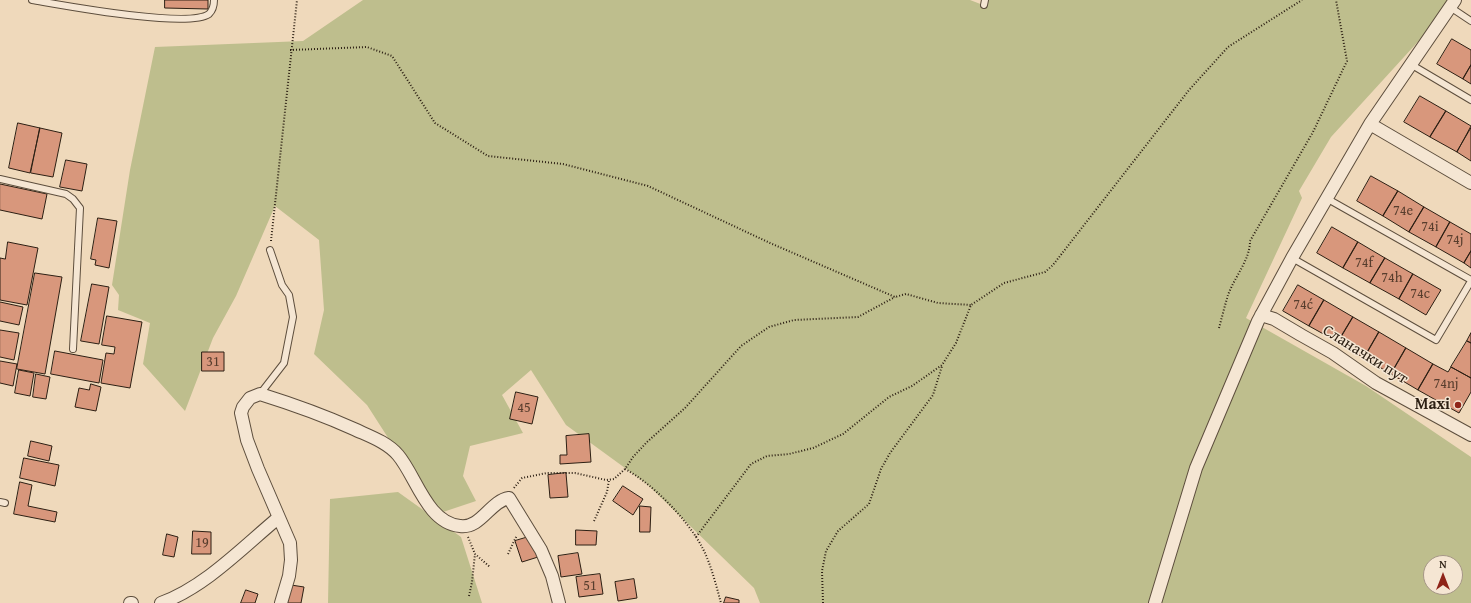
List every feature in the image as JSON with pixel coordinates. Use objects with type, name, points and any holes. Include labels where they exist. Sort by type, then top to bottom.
[{"type":"street","points":[[1155,603],[1196,468],[1260,318],[1326,198],[1370,124],[1453,4]]},
{"type":"street","points":[[1370,124],[1471,183]]},
{"type":"street","name":"Сланачки пут","points":[[1260,318],[1281,323],[1333,353],[1376,383],[1471,435]]},
{"type":"street","points":[[281,603],[289,576],[291,550],[290,543],[278,518],[247,440],[241,413],[243,407],[250,398],[260,394],[314,411],[383,442],[398,455],[431,508],[448,523],[465,527],[474,523],[501,501],[509,498],[541,550],[552,576],[559,603]]},
{"type":"street","points":[[161,603],[171,599],[210,575],[278,518]]},
{"type":"lane","points":[[32,0],[137,16],[178,18],[201,17],[210,13],[214,7],[214,0]]},
{"type":"lane","points":[[1453,4],[1471,21]]},
{"type":"lane","points":[[1412,65],[1471,100]]},
{"type":"lane","points":[[0,179],[66,194],[73,199],[80,208],[73,349]]},
{"type":"lane","points":[[1292,258],[1436,340],[1471,281],[1326,198]]},
{"type":"lane","points":[[260,394],[284,363],[293,317],[289,295],[282,285],[270,250]]},
{"type":"path","points":[[270,250],[290,50],[297,0]]},
{"type":"path","points":[[823,603],[822,571],[826,551],[838,531],[869,504],[881,469],[890,453],[932,395],[942,365],[956,343],[971,305],[1004,283],[1045,272],[1053,265],[1189,90],[1228,48],[1302,0]]},
{"type":"path","points":[[1219,328],[1228,295],[1238,272],[1250,252],[1250,241],[1313,132],[1347,61],[1336,0]]},
{"type":"path","points":[[290,50],[367,48],[392,56],[435,122],[488,156],[563,164],[648,186],[770,244],[895,297]]},
{"type":"path","points":[[509,498],[516,483],[529,475],[575,473],[609,480],[614,479],[633,457],[685,408],[741,346],[769,328],[794,320],[858,317],[895,297],[906,294],[938,303],[971,305]]},
{"type":"path","points":[[696,538],[751,464],[767,456],[789,454],[813,448],[843,434],[889,397],[912,386],[942,365]]},
{"type":"path","points":[[624,469],[638,476],[660,496],[696,538],[703,549],[721,603]]},
{"type":"path","points":[[594,522],[607,492],[609,480]]},
{"type":"path","points":[[508,554],[516,537],[527,526]]},
{"type":"path","points":[[465,527],[475,554],[472,582],[468,596]]},
{"type":"path","points":[[475,554],[490,567]]},
{"type":"green space","points":[[363,0],[970,0],[983,5],[985,0],[1456,0],[1331,137],[1299,191],[1302,198],[1246,318],[1366,386],[1471,457],[1471,603],[760,603],[754,588],[647,484],[566,425],[531,370],[502,395],[523,433],[470,446],[463,476],[476,501],[437,514],[367,405],[314,354],[324,310],[319,240],[275,206],[236,296],[213,338],[185,411],[143,364],[150,323],[118,310],[119,295],[112,285],[130,170],[155,47],[303,41]]},
{"type":"green space","points":[[398,492],[461,537],[482,603],[328,603],[330,499]]},
{"type":"building","points":[[165,0],[208,0],[208,9],[165,8]]},
{"type":"building","points":[[1452,39],[1471,50],[1471,65],[1463,79],[1437,64]]},
{"type":"building","points":[[1471,65],[1471,84],[1463,79]]},
{"type":"building","points":[[1420,96],[1446,111],[1430,137],[1404,122]]},
{"type":"building","points":[[1446,111],[1471,126],[1457,152],[1430,137]]},
{"type":"building","points":[[18,123],[40,128],[30,173],[9,168]]},
{"type":"building","points":[[40,128],[62,133],[53,177],[31,173]]},
{"type":"building","points":[[1471,128],[1471,161],[1457,152]]},
{"type":"building","points":[[66,160],[87,164],[82,191],[60,187]]},
{"type":"building","points":[[1371,176],[1398,191],[1383,216],[1357,201]]},
{"type":"building","points":[[0,184],[47,194],[42,219],[0,210]]},
{"type":"building","points":[[1398,191],[1424,207],[1409,232],[1383,216]]},
{"type":"building","points":[[1424,207],[1450,222],[1436,247],[1409,232]]},
{"type":"building","points":[[98,218],[117,221],[109,268],[95,265],[96,260],[91,259]]},
{"type":"building","points":[[1450,222],[1471,234],[1471,251],[1464,263],[1436,247]]},
{"type":"building","points":[[1332,227],[1358,242],[1343,268],[1317,253]]},
{"type":"building","points":[[8,242],[38,248],[27,305],[0,300],[0,258],[5,259]]},
{"type":"building","points":[[1358,242],[1385,258],[1370,283],[1343,268]]},
{"type":"building","points":[[1471,251],[1471,268],[1464,263]]},
{"type":"building","points":[[1385,258],[1413,274],[1399,299],[1370,283]]},
{"type":"building","points":[[35,273],[62,277],[45,374],[17,369]]},
{"type":"building","points":[[1413,274],[1441,290],[1426,315],[1399,299]]},
{"type":"building","points":[[92,284],[109,287],[99,344],[81,341]]},
{"type":"building","points":[[1298,285],[1324,300],[1309,326],[1283,311]]},
{"type":"building","points":[[1324,300],[1353,317],[1338,342],[1309,326]]},
{"type":"building","points":[[0,302],[23,307],[19,325],[0,321]]},
{"type":"building","points":[[107,316],[142,322],[130,388],[101,383],[106,353],[114,354],[115,347],[102,345]]},
{"type":"building","points":[[1353,317],[1379,332],[1364,358],[1338,342]]},
{"type":"building","points":[[0,330],[19,333],[14,360],[0,357]]},
{"type":"building","points":[[1379,332],[1406,348],[1391,374],[1364,358]]},
{"type":"building","points":[[1471,333],[1471,343],[1467,341]]},
{"type":"building","points":[[1467,341],[1471,343],[1471,378],[1451,367]]},
{"type":"building","points":[[1406,348],[1433,364],[1418,390],[1391,374]]},
{"type":"building","points":[[55,351],[103,360],[99,383],[51,374]]},
{"type":"building","points":[[202,352],[224,352],[224,371],[202,371]]},
{"type":"building","points":[[0,361],[17,364],[13,386],[0,383]]},
{"type":"building","points":[[1433,364],[1448,372],[1451,367],[1471,378],[1471,392],[1459,413],[1418,390]]},
{"type":"building","points":[[19,370],[34,373],[30,396],[15,393]]},
{"type":"building","points":[[36,374],[50,377],[46,399],[33,397]]},
{"type":"building","points":[[91,384],[101,387],[96,411],[75,407],[79,388],[89,390]]},
{"type":"building","points":[[516,392],[538,397],[532,424],[510,419]]},
{"type":"building","points":[[589,434],[591,462],[560,464],[560,455],[567,455],[566,436]]},
{"type":"building","points":[[31,441],[52,446],[49,461],[28,456]]},
{"type":"building","points":[[24,458],[59,465],[55,486],[20,478]]},
{"type":"building","points":[[566,473],[568,497],[550,498],[548,475]]},
{"type":"building","points":[[20,482],[32,485],[28,506],[57,512],[55,522],[14,514]]},
{"type":"building","points":[[623,486],[643,499],[633,515],[613,501]]},
{"type":"building","points":[[640,506],[651,507],[650,532],[640,532]]},
{"type":"building","points":[[576,530],[597,531],[596,545],[576,545]]},
{"type":"building","points":[[193,531],[211,532],[211,554],[192,554]]},
{"type":"building","points":[[167,534],[178,537],[174,557],[163,555]]},
{"type":"building","points":[[532,536],[538,557],[522,562],[515,541]]},
{"type":"building","points":[[578,553],[582,574],[561,577],[558,556]]},
{"type":"building","points":[[600,574],[603,594],[579,597],[576,577]]},
{"type":"building","points":[[634,579],[637,598],[618,601],[615,582]]},
{"type":"building","points":[[291,585],[304,587],[301,603],[288,603]]},
{"type":"building","points":[[246,590],[258,594],[255,603],[241,603]]},
{"type":"building","points":[[726,597],[739,600],[739,603],[724,603]]},
{"type":"place","name":"Maxi","points":[[1458,405]]}]
